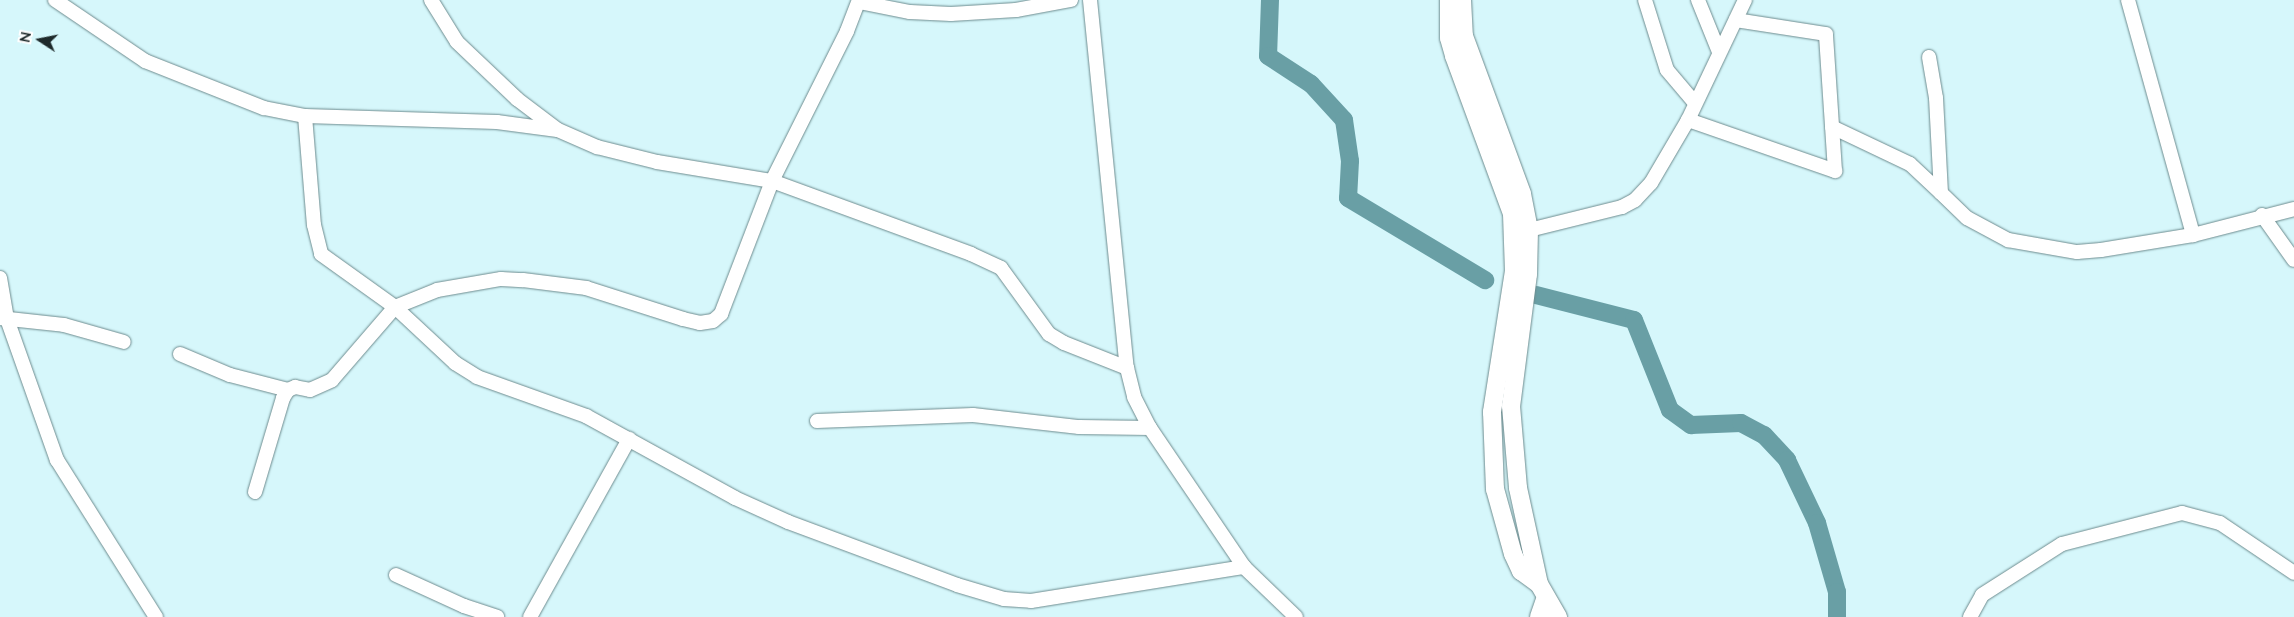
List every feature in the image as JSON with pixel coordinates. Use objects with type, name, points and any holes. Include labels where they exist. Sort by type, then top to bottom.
[{"type":"street","points":[[55,0],[145,61],[264,108],[305,116],[497,122],[558,130]]},
{"type":"street","points":[[431,0],[457,42],[517,99],[558,130],[597,147],[657,162],[772,181],[991,263],[1009,276],[1035,319],[1049,334],[1064,343],[1127,368]]},
{"type":"street","points":[[180,354],[230,375],[288,390],[295,387],[310,390],[332,380],[395,307],[437,290],[501,279],[586,288],[683,319],[700,323],[713,321],[721,314],[772,181],[859,1],[910,12],[951,14],[1016,10],[1071,0]]},
{"type":"street","points":[[1090,0],[1127,368],[1134,397],[1150,428],[1244,567],[1296,617]]},
{"type":"street","points":[[1449,0],[1449,38],[1454,56],[1512,214],[1521,232]]},
{"type":"street","points":[[1462,0],[1464,36],[1522,194],[1521,232],[1528,274],[1511,406],[1518,488],[1542,591],[1558,617]]},
{"type":"street","points":[[1645,0],[1667,70],[1694,102]]},
{"type":"street","points":[[1698,0],[1719,52]]},
{"type":"street","points":[[1521,232],[1622,207],[1634,200],[1651,183],[1688,120],[1694,102],[1745,0]]},
{"type":"street","points":[[2128,0],[2193,235]]},
{"type":"street","points":[[1688,120],[1835,171],[1826,34],[1736,20]]},
{"type":"street","points":[[1929,58],[1936,98],[1942,193]]},
{"type":"street","points":[[305,116],[314,225],[321,254],[395,307],[455,363],[477,377],[552,402],[629,439],[720,490],[788,522],[1004,599],[1031,601],[1244,567]]},
{"type":"street","points":[[1832,127],[1910,164],[1942,193],[1951,206],[1967,218],[2008,240],[2040,247],[2078,252],[2101,250],[2193,235],[2262,215],[2294,209]]},
{"type":"street","points":[[2262,215],[2294,260]]},
{"type":"street","points":[[0,278],[3,319],[57,460],[156,617]]},
{"type":"street","points":[[3,319],[64,325],[124,342]]},
{"type":"street","points":[[255,492],[280,406],[288,390]]},
{"type":"street","points":[[817,421],[972,416],[1079,427],[1150,428]]},
{"type":"street","points":[[533,616],[629,439]]},
{"type":"street","points":[[1970,617],[1982,595],[2062,544],[2182,513],[2220,523],[2294,572]]},
{"type":"street","points":[[396,575],[464,606],[497,617]]},
{"type":"street","points":[[1538,617],[1542,591]]},
{"type":"waterway","points":[[1270,0],[1268,56],[1311,84],[1344,120],[1350,161],[1348,198],[1485,280]]},
{"type":"waterway","points":[[1536,295],[1634,320],[1670,410],[1691,425],[1741,423],[1764,435],[1787,460],[1817,523],[1837,592],[1837,617]]}]
